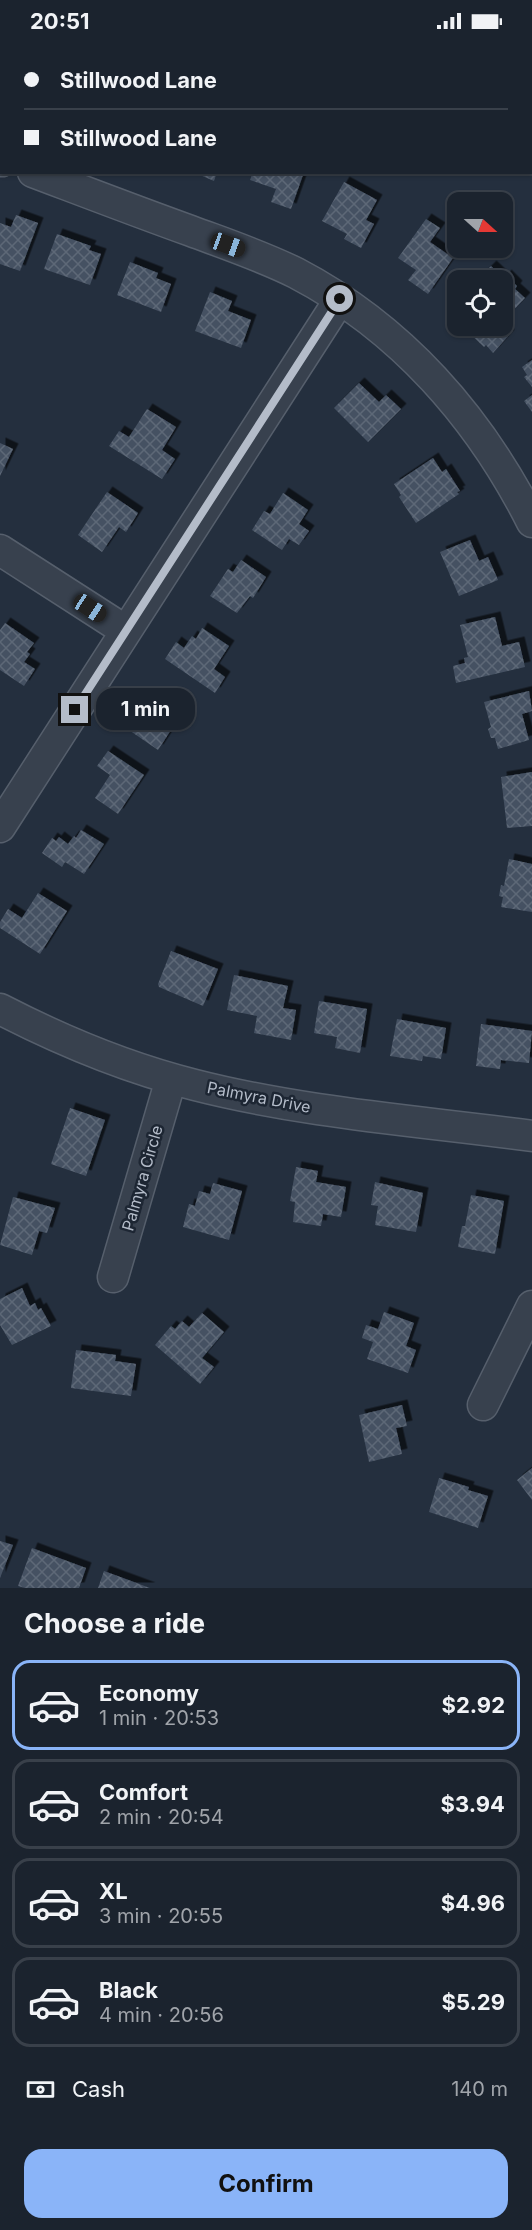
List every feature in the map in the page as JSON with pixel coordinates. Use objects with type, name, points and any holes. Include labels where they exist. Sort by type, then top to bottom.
[{"type":"street","points":[[38,174],[258,256],[296,273],[340,299],[393,339],[441,385],[487,444],[532,522]]},
{"type":"street","points":[[0,827],[340,299]]},
{"type":"street","points":[[0,550],[126,631]]},
{"type":"street","name":"Palmyra Drive","points":[[0,1009],[89,1050],[214,1090],[289,1105],[532,1136]]},
{"type":"street","name":"Palmyra Circle","points":[[113,1276],[171,1078]]},
{"type":"street","points":[[483,1405],[532,1306]]},
{"type":"building","points":[[198,174],[216,174],[214,181]]},
{"type":"building","points":[[252,174],[303,174],[291,209],[271,202],[276,189],[250,180]]},
{"type":"building","points":[[344,182],[377,200],[366,220],[374,224],[361,248],[344,239],[347,234],[322,221]]},
{"type":"building","points":[[16,215],[38,223],[20,271],[0,264],[0,223],[11,227]]},
{"type":"building","points":[[426,219],[440,228],[430,242],[447,254],[447,258],[453,258],[428,294],[408,280],[416,270],[398,258]]},
{"type":"building","points":[[57,234],[91,246],[89,250],[101,254],[90,285],[44,269]]},
{"type":"building","points":[[130,262],[158,273],[156,278],[171,284],[161,312],[117,295]]},
{"type":"building","points":[[513,282],[517,286],[515,289],[525,298],[513,311]]},
{"type":"building","points":[[210,292],[232,301],[228,311],[251,320],[241,348],[195,331]]},
{"type":"building","points":[[472,336],[508,336],[493,353],[486,345],[484,347]]},
{"type":"building","points":[[532,360],[532,387],[524,377],[527,375],[522,367]]},
{"type":"building","points":[[359,383],[379,402],[386,395],[401,409],[368,442],[334,408]]},
{"type":"building","points":[[532,395],[532,412],[524,401]]},
{"type":"building","points":[[147,409],[176,427],[162,450],[175,459],[162,479],[109,446],[119,431],[129,437]]},
{"type":"building","points":[[0,443],[13,449],[0,476]]},
{"type":"building","points":[[433,458],[442,472],[446,469],[460,491],[457,492],[459,494],[416,523],[399,497],[401,495],[394,484]]},
{"type":"building","points":[[107,492],[138,513],[126,532],[119,527],[102,552],[78,535]]},
{"type":"building","points":[[283,493],[308,510],[299,524],[309,531],[299,545],[289,539],[282,550],[252,530],[264,511],[270,514]]},
{"type":"building","points":[[470,540],[479,561],[488,557],[498,580],[459,596],[440,552]]},
{"type":"building","points":[[241,560],[266,577],[253,598],[250,596],[237,613],[210,596],[228,569],[233,572]]},
{"type":"building","points":[[495,617],[502,646],[519,642],[525,667],[456,683],[453,666],[465,663],[464,658],[468,657],[460,625]]},
{"type":"building","points":[[5,623],[34,643],[27,652],[30,654],[24,662],[35,669],[24,686],[0,670],[0,630]]},
{"type":"building","points":[[202,628],[229,646],[214,669],[225,677],[215,693],[165,659],[176,642],[184,648],[192,636],[196,639]]},
{"type":"building","points":[[529,691],[532,711],[522,714],[529,740],[498,749],[495,738],[491,738],[488,729],[491,727],[484,702]]},
{"type":"building","points":[[161,694],[184,710],[158,750],[123,726],[135,707],[147,715]]},
{"type":"building","points":[[108,751],[144,775],[118,814],[95,798],[110,775],[97,766]]},
{"type":"building","points":[[532,772],[532,826],[507,828],[501,777]]},
{"type":"building","points":[[81,830],[104,844],[84,874],[65,862],[62,867],[42,853],[52,838],[56,841],[59,837],[68,844]]},
{"type":"building","points":[[509,859],[532,864],[532,912],[501,907],[503,897],[499,896],[501,885],[504,886]]},
{"type":"building","points":[[38,893],[67,911],[40,954],[0,928],[0,922],[8,909],[22,918]]},
{"type":"building","points":[[171,951],[218,969],[203,1006],[159,987],[158,984]]},
{"type":"building","points":[[234,975],[288,986],[283,1008],[296,1010],[291,1040],[254,1033],[257,1016],[227,1010]]},
{"type":"building","points":[[319,1001],[367,1009],[360,1053],[335,1048],[337,1037],[314,1033]]},
{"type":"building","points":[[397,1019],[446,1028],[441,1059],[423,1056],[422,1061],[390,1056]]},
{"type":"building","points":[[481,1024],[532,1031],[529,1063],[501,1060],[500,1069],[476,1066]]},
{"type":"building","points":[[70,1108],[105,1120],[86,1176],[51,1164]]},
{"type":"building","points":[[296,1167],[318,1171],[316,1182],[346,1187],[341,1217],[323,1214],[321,1226],[293,1222],[295,1202],[290,1201]]},
{"type":"building","points":[[375,1182],[423,1193],[416,1232],[375,1225],[378,1206],[371,1205]]},
{"type":"building","points":[[213,1183],[242,1191],[229,1240],[183,1227],[189,1204],[195,1206],[199,1191],[210,1194]]},
{"type":"building","points":[[471,1195],[504,1201],[495,1254],[458,1247]]},
{"type":"building","points":[[13,1197],[55,1208],[47,1233],[39,1231],[32,1255],[0,1245]]},
{"type":"building","points":[[22,1288],[30,1306],[35,1303],[38,1310],[41,1308],[51,1326],[12,1345],[0,1325],[0,1299]]},
{"type":"building","points":[[384,1312],[414,1323],[406,1346],[416,1350],[408,1373],[367,1359],[373,1342],[362,1338],[366,1325],[378,1329]]},
{"type":"building","points":[[202,1313],[224,1332],[202,1358],[214,1367],[200,1384],[155,1345],[171,1326],[175,1329],[182,1321],[189,1327]]},
{"type":"building","points":[[76,1350],[116,1355],[115,1361],[136,1364],[131,1396],[71,1388]]},
{"type":"building","points":[[402,1405],[407,1426],[396,1428],[402,1454],[369,1462],[359,1415]]},
{"type":"building","points":[[532,1468],[532,1500],[517,1480]]},
{"type":"building","points":[[439,1478],[469,1487],[468,1490],[488,1496],[478,1528],[429,1512]]},
{"type":"building","points":[[0,1541],[13,1545],[0,1578]]},
{"type":"building","points":[[32,1548],[86,1568],[79,1588],[18,1586]]},
{"type":"building","points":[[104,1571],[150,1588],[98,1588]]},
{"type":"route","points":[[75,710],[340,299]]}]
